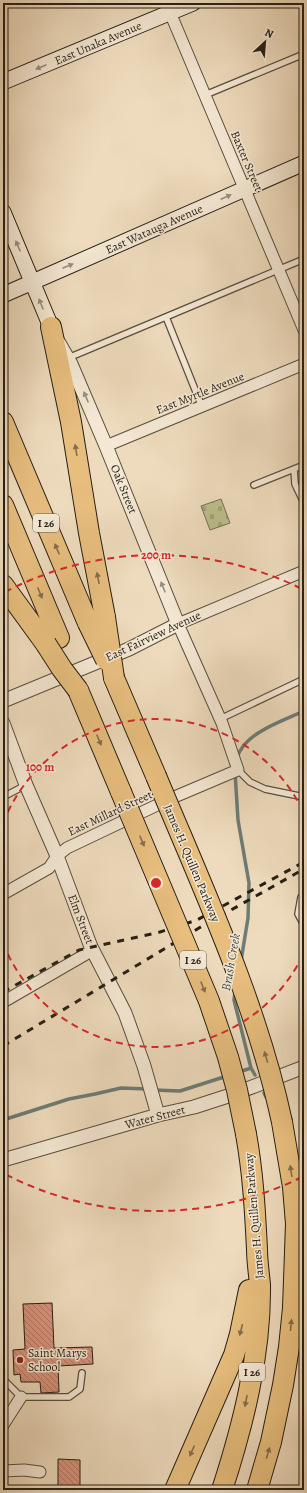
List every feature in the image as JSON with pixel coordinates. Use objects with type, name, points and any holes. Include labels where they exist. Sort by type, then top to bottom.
[{"type":"highway","points":[[51,327],[71,422],[89,533],[97,620]]},
{"type":"highway","name":"I 26","points":[[3,422],[97,620]]},
{"type":"highway","name":"James H. Quillen Parkway","points":[[3,505],[53,641],[71,664],[81,697],[209,1001],[233,1076],[246,1134],[253,1183],[256,1251],[260,1285],[257,1331],[252,1370],[242,1420],[233,1456],[222,1490]]},
{"type":"highway","points":[[3,585],[53,641]]},
{"type":"highway","name":"James H. Quillen Parkway","points":[[97,620],[117,684],[235,967],[264,1050],[282,1122],[294,1187],[296,1224],[293,1308],[289,1346],[283,1385],[271,1442],[257,1490]]},
{"type":"highway","points":[[296,1224],[303,1250],[304,1261]]},
{"type":"highway","points":[[175,1490],[234,1355],[242,1328],[256,1251]]},
{"type":"main road","name":"East Unaka Avenue","points":[[3,82],[168,8],[193,3]]},
{"type":"main road","name":"East Watauga Avenue","points":[[3,295],[304,163]]},
{"type":"main road","name":"Oak Street","points":[[3,212],[51,327]]},
{"type":"street","name":"Baxter Street","points":[[168,8],[304,330]]},
{"type":"street","name":"Oak Street","points":[[51,327],[68,358],[106,446],[178,624],[220,718],[238,770]]},
{"type":"street","name":"East Myrtle Avenue","points":[[106,446],[304,364]]},
{"type":"street","name":"East Fairview Avenue","points":[[3,701],[129,649],[178,624],[304,571]]},
{"type":"street","name":"Elm Street","points":[[3,723],[26,785],[57,856],[93,950],[125,1013],[144,1066],[158,1115]]},
{"type":"street","name":"East Millard Street","points":[[3,894],[49,868],[57,856],[67,848],[124,820],[238,770]]},
{"type":"street","points":[[3,1002],[93,950]]},
{"type":"street","name":"Water Street","points":[[3,1160],[158,1115],[194,1107],[304,1067]]},
{"type":"street","points":[[3,1425],[21,1397]]},
{"type":"street","points":[[3,1471],[24,1470],[40,1472]]},
{"type":"lane","points":[[205,95],[304,54]]},
{"type":"lane","points":[[68,358],[304,259]]},
{"type":"lane","points":[[166,317],[202,406]]},
{"type":"lane","points":[[254,485],[304,464]]},
{"type":"lane","points":[[294,469],[295,484],[304,503]]},
{"type":"lane","points":[[220,718],[304,679]]},
{"type":"lane","points":[[238,770],[250,782],[265,789],[303,796]]},
{"type":"lane","points":[[3,797],[26,785]]},
{"type":"lane","points":[[304,895],[300,897],[298,914],[304,925]]},
{"type":"lane","points":[[3,1379],[21,1397],[69,1396],[80,1389],[82,1373]]},
{"type":"green space","points":[[221,499],[230,523],[210,530],[201,506]]},
{"type":"building","points":[[52,1303],[54,1348],[92,1347],[93,1364],[58,1366],[59,1392],[41,1393],[40,1382],[21,1382],[20,1374],[14,1375],[13,1350],[25,1349],[23,1304]]},
{"type":"building","points":[[58,1459],[80,1460],[80,1490],[58,1490]]},
{"type":"waterway","name":"Brush Creek","points":[[237,758],[241,749],[255,735],[304,711]]},
{"type":"waterway","name":"Brush Creek","points":[[235,772],[238,820],[249,883],[248,918],[241,961]]},
{"type":"waterway","name":"Brush Creek","points":[[235,992],[234,1000],[251,1068],[255,1075]]},
{"type":"waterway","name":"Brush Creek","points":[[239,1072],[251,1068]]},
{"type":"waterway","name":"Brush Creek","points":[[154,1090],[180,1091],[227,1076]]},
{"type":"waterway","name":"Brush Creek","points":[[3,1120],[69,1099],[121,1088],[148,1089]]},
{"type":"waterway","points":[[264,1093],[266,1097]]},
{"type":"waterway","points":[[296,1156],[304,1169]]},
{"type":"railway","points":[[3,992],[79,950],[160,932],[197,920],[304,862]]},
{"type":"railway","points":[[3,1046],[199,928],[304,869]]},
{"type":"place","name":"Saint Marys School","points":[[20,1360]]}]
